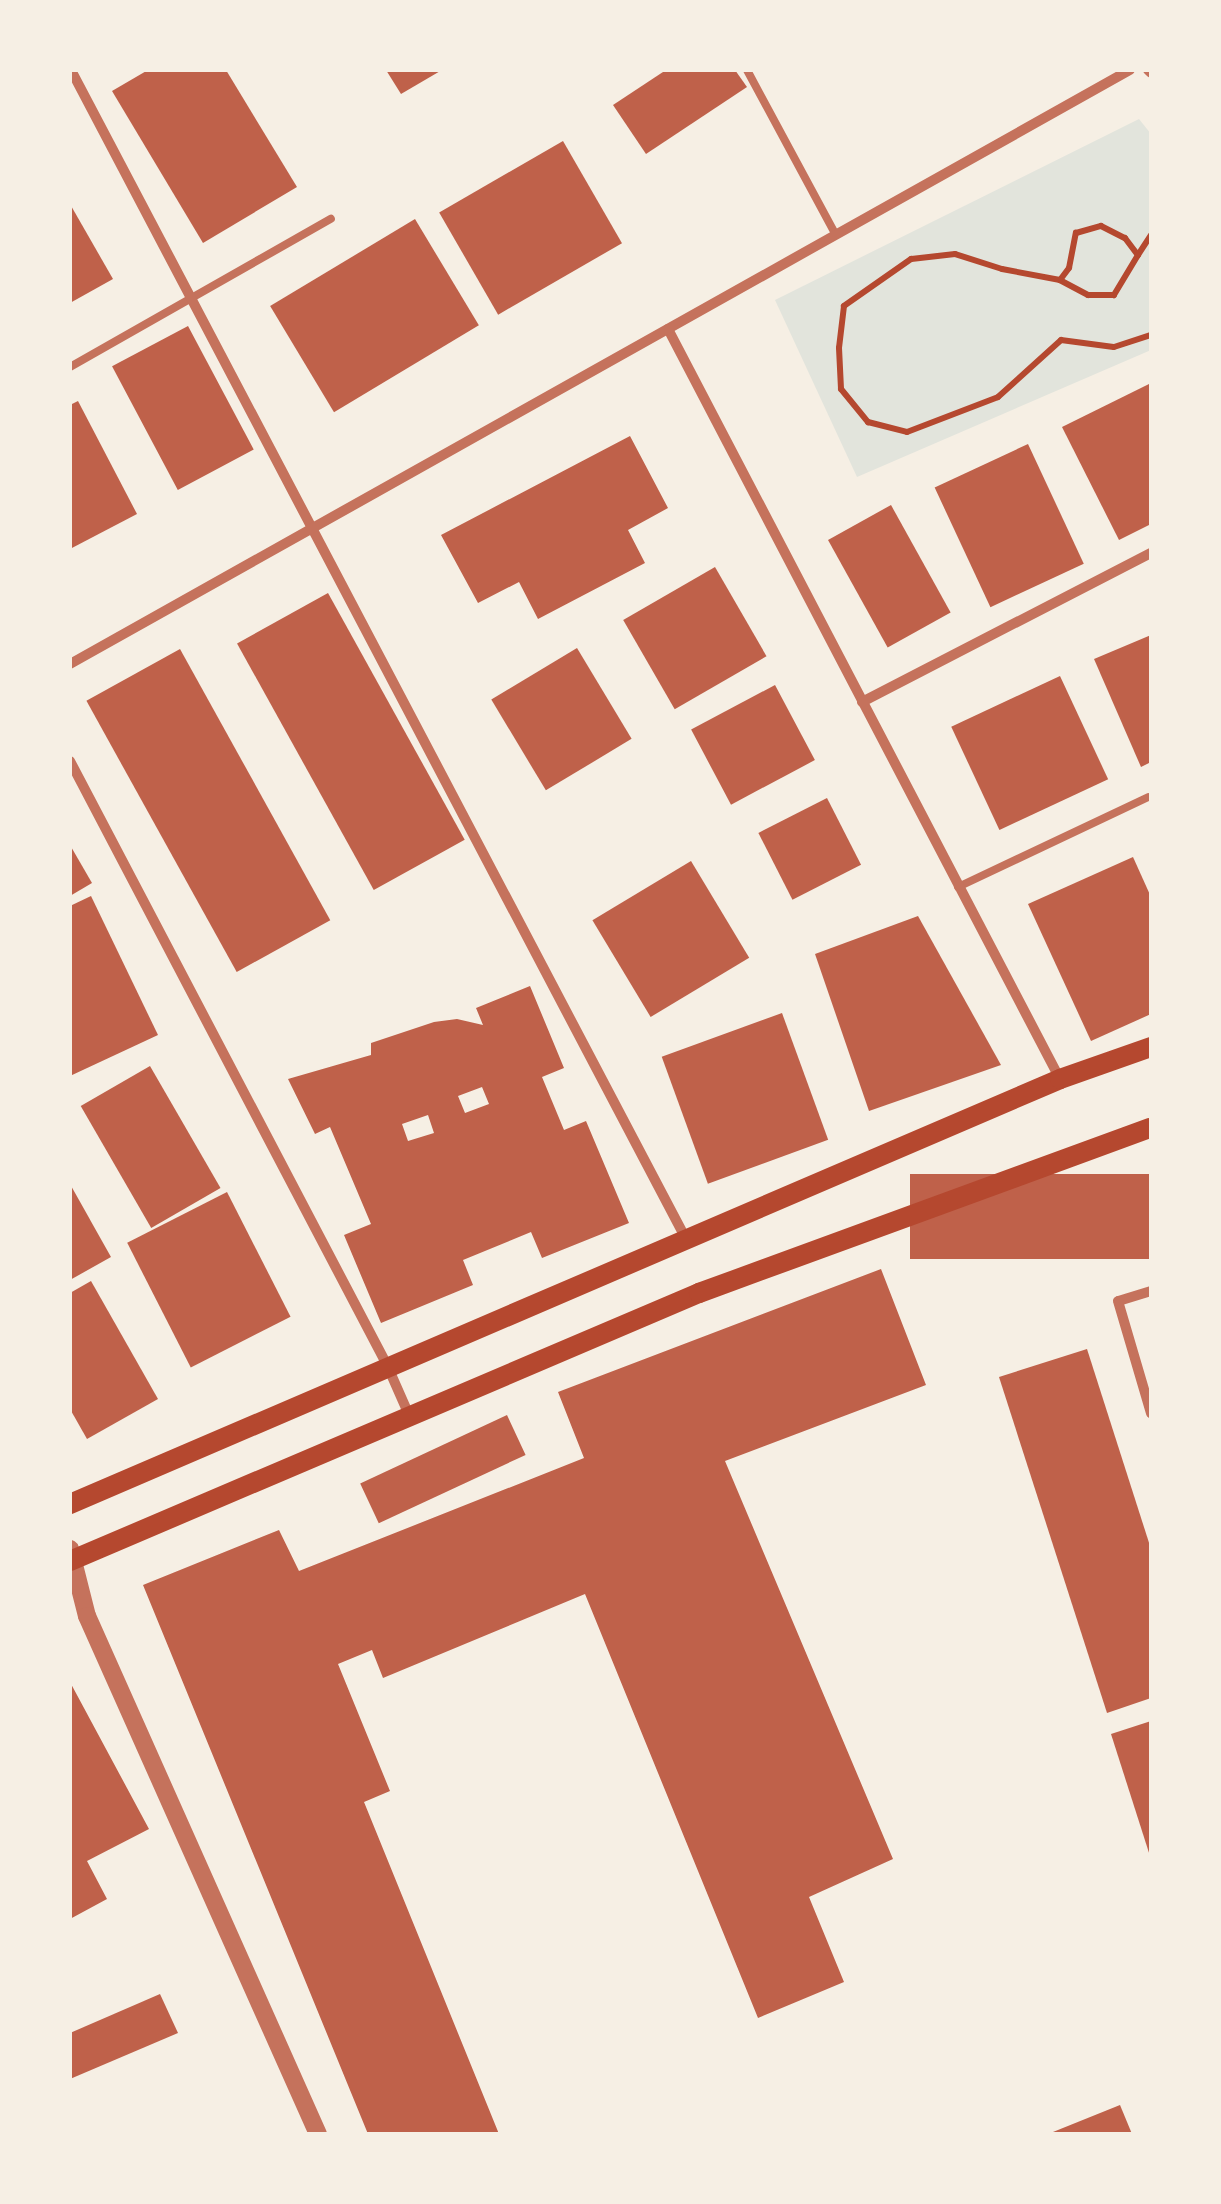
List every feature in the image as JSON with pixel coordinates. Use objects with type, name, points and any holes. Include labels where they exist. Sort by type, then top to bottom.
[{"type":"main road","points":[[70,1504],[387,1365],[688,1242],[1060,1079],[1151,1048]]},
{"type":"main road","points":[[72,1556],[700,1293],[1151,1128]]},
{"type":"street","points":[[71,70],[688,1242]]},
{"type":"street","points":[[70,664],[1130,70]]},
{"type":"street","points":[[668,330],[1060,1079]]},
{"type":"street","points":[[862,702],[1151,553]]},
{"type":"street","points":[[70,761],[387,1365],[409,1415]]},
{"type":"street","points":[[1151,1291],[1118,1301],[1151,1413]]},
{"type":"street","points":[[72,1556],[86,1616],[318,2134]]},
{"type":"street","points":[[70,1597],[86,1616]]},
{"type":"lane","points":[[746,70],[836,235]]},
{"type":"lane","points":[[70,366],[331,219]]},
{"type":"lane","points":[[958,887],[1148,797]]},
{"type":"path","points":[[1060,280],[1070,268],[1076,233],[1101,226],[1125,238],[1138,254]]},
{"type":"path","points":[[1151,235],[1114,295],[1088,295],[1060,280],[1002,270],[955,254],[912,260],[844,306],[838,348],[840,389],[868,422],[907,432],[998,397],[1061,340],[1114,347],[1151,334]]},
{"type":"shaded area","points":[[1139,119],[1151,134],[1151,350],[857,477],[775,300]]},
{"type":"building","points":[[148,70],[226,70],[297,187],[203,243],[112,91]]},
{"type":"building","points":[[386,70],[442,70],[401,94]]},
{"type":"building","points":[[666,70],[735,70],[747,87],[646,154],[613,105]]},
{"type":"building","points":[[563,141],[622,243],[498,315],[439,213]]},
{"type":"building","points":[[70,204],[113,279],[70,303]]},
{"type":"building","points":[[415,219],[479,325],[334,412],[270,306]]},
{"type":"building","points":[[188,326],[254,450],[178,490],[112,366]]},
{"type":"building","points":[[1149,384],[1151,524],[1119,540],[1062,427]]},
{"type":"building","points":[[78,401],[137,514],[70,549],[70,405]]},
{"type":"building","points":[[630,436],[668,508],[628,530],[645,563],[538,619],[519,582],[478,603],[441,535]]},
{"type":"building","points":[[1028,444],[1084,564],[990,607],[935,488]]},
{"type":"building","points":[[891,505],[951,613],[888,647],[828,540]]},
{"type":"building","points":[[715,567],[766,656],[675,709],[623,620]]},
{"type":"building","points":[[328,593],[465,840],[374,890],[237,643]]},
{"type":"building","points":[[1151,635],[1151,762],[1141,767],[1094,659]]},
{"type":"building","points":[[577,648],[632,739],[546,790],[491,700]]},
{"type":"building","points":[[180,649],[330,920],[237,972],[86,701]]},
{"type":"building","points":[[1060,676],[1108,779],[999,830],[951,727]]},
{"type":"building","points":[[775,685],[815,760],[731,805],[691,730]]},
{"type":"building","points":[[827,798],[861,865],[792,900],[758,833]]},
{"type":"building","points":[[70,845],[92,883],[70,896]]},
{"type":"building","points":[[1133,857],[1151,897],[1151,1014],[1091,1041],[1028,904]]},
{"type":"building","points":[[691,861],[749,958],[651,1017],[592,920]]},
{"type":"building","points":[[91,896],[158,1035],[70,1076],[70,906]]},
{"type":"building","points":[[918,916],[1001,1065],[869,1111],[815,954]]},
{"type":"building","points":[[530,986],[564,1068],[542,1077],[564,1130],[586,1121],[629,1223],[542,1258],[531,1232],[463,1260],[473,1285],[381,1323],[344,1235],[371,1224],[330,1127],[315,1134],[288,1079],[371,1055],[371,1043],[434,1022],[457,1019],[483,1025],[476,1008]],"holes":[[[482,1087],[489,1104],[465,1113],[458,1096]],[[428,1115],[434,1133],[408,1141],[402,1124]]]},
{"type":"building","points":[[782,1013],[828,1140],[708,1184],[662,1057]]},
{"type":"building","points":[[150,1066],[220,1188],[151,1228],[81,1106]]},
{"type":"building","points":[[910,1174],[1151,1174],[1151,1259],[910,1259]]},
{"type":"building","points":[[70,1184],[111,1257],[70,1280]]},
{"type":"building","points":[[227,1192],[291,1317],[191,1368],[127,1243]]},
{"type":"building","points":[[881,1269],[926,1385],[725,1461],[893,1859],[809,1897],[844,1982],[758,2018],[585,1594],[383,1678],[372,1650],[338,1664],[390,1791],[364,1802],[499,2134],[368,2134],[143,1585],[279,1530],[299,1571],[584,1458],[558,1392]]},
{"type":"building","points":[[91,1281],[158,1399],[87,1439],[70,1409],[70,1293]]},
{"type":"building","points":[[1087,1349],[1151,1549],[1151,1698],[1107,1713],[999,1377]]},
{"type":"building","points":[[507,1415],[526,1455],[379,1523],[360,1483]]},
{"type":"building","points":[[70,1682],[149,1829],[87,1861],[107,1899],[70,1919]]},
{"type":"building","points":[[1151,1721],[1151,1856],[1150,1856],[1111,1734]]},
{"type":"building","points":[[160,1994],[178,2033],[70,2079],[70,2033]]},
{"type":"building","points":[[1120,2105],[1132,2134],[1048,2134]]}]
